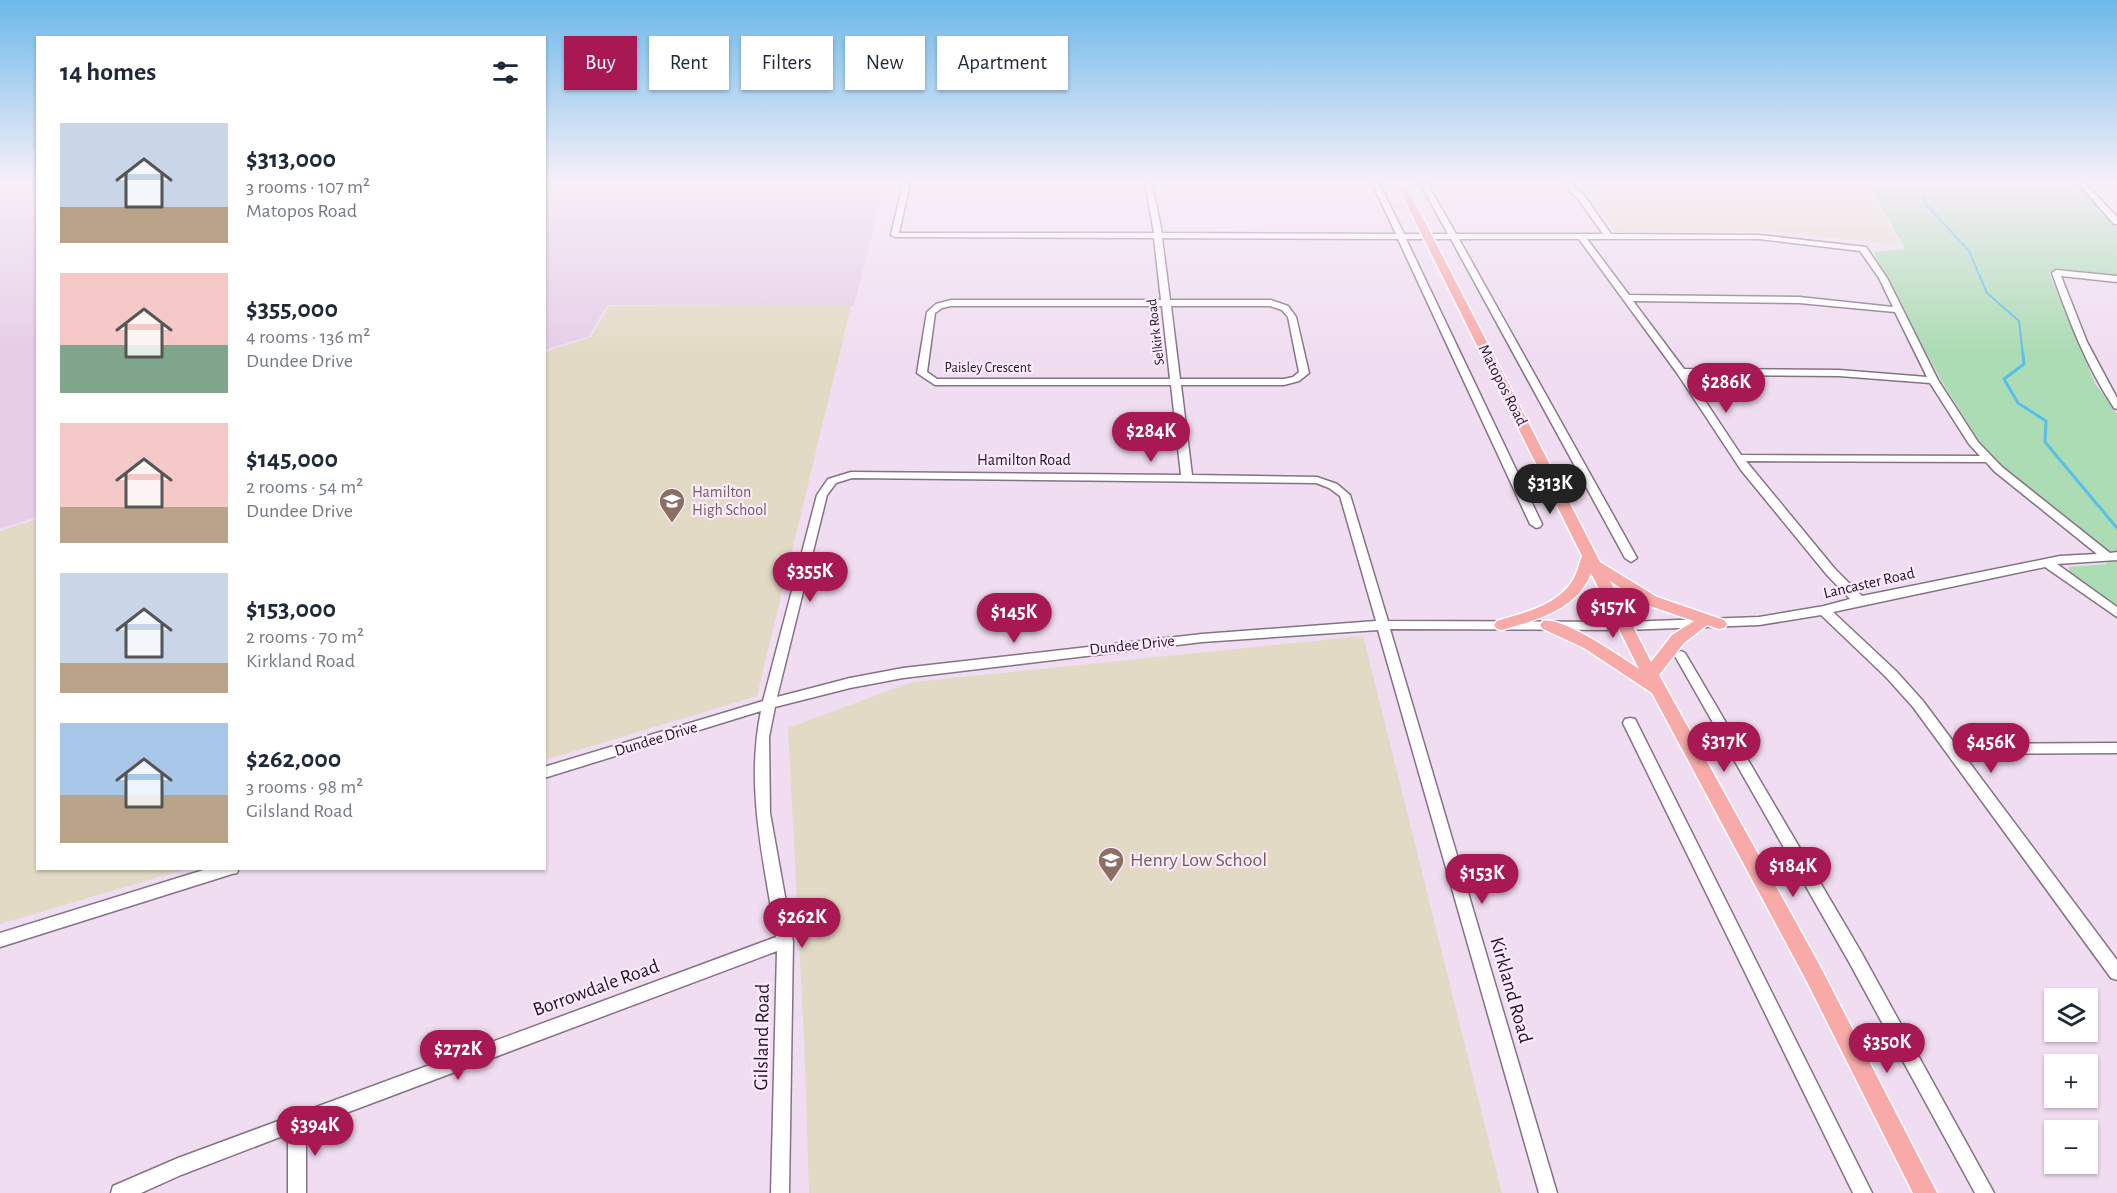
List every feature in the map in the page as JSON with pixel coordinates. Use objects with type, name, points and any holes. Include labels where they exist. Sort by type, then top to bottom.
[{"type":"main road","name":"Matopos Road","points":[[1429,239],[1654,682],[1813,973],[1925,1193]]},
{"type":"main road","points":[[1502,625],[1552,606],[1569,594],[1593,560],[1652,601],[1719,624]]},
{"type":"main road","points":[[1548,625],[1590,644],[1654,682],[1678,639],[1700,624]]},
{"type":"street","name":"Selkirk Road","points":[[1158,239],[1187,478]]},
{"type":"street","points":[[1401,239],[1536,524]]},
{"type":"street","points":[[1455,239],[1631,558]]},
{"type":"street","points":[[1583,239],[1681,372],[1738,458],[1831,572],[1859,601]]},
{"type":"street","points":[[1780,239],[1863,249],[1883,278],[1933,380],[1963,429],[1987,459],[2112,556]]},
{"type":"street","points":[[2117,279],[2056,273],[2088,356],[2117,406]]},
{"type":"street","points":[[1627,298],[1799,300],[1898,310]]},
{"type":"street","points":[[1167,303],[1271,303],[1285,308],[1292,317],[1304,373],[1296,379],[1284,382],[1176,383]]},
{"type":"street","name":"Paisley Crescent","points":[[1167,303],[943,304],[931,312],[922,373],[935,381],[1176,383]]},
{"type":"street","points":[[1681,372],[1839,373],[1933,380]]},
{"type":"street","points":[[1738,458],[1987,459]]},
{"type":"street","name":"Hamilton Road","points":[[822,495],[832,481],[851,475],[1317,480],[1346,495],[1384,626]]},
{"type":"street","name":"Gilsland Road","points":[[780,1193],[785,941],[763,813],[761,746],[768,704],[822,495]]},
{"type":"street","name":"Lancaster Road","points":[[1625,626],[1719,624],[1768,620],[2047,563],[2074,558],[2112,556]]},
{"type":"street","points":[[2047,563],[2117,613]]},
{"type":"street","points":[[1824,610],[1891,674],[1952,749],[2117,973]]},
{"type":"street","name":"Dundee Drive","points":[[546,772],[768,704],[876,678],[947,668],[1202,638],[1384,626],[1625,626]]},
{"type":"street","name":"Kirkland Road","points":[[1384,626],[1548,1193]]},
{"type":"street","points":[[1681,656],[1855,957],[1985,1193]]},
{"type":"street","points":[[1630,723],[1863,1193]]},
{"type":"street","points":[[1952,749],[2117,748]]},
{"type":"street","points":[[0,940],[226,870]]},
{"type":"street","name":"Borrowdale Road","points":[[120,1193],[178,1167],[785,941]]},
{"type":"street","points":[[297,1122],[297,1193]]},
{"type":"shaded area","points":[[0,239],[36,239],[36,517],[0,529]]},
{"type":"shaded area","points":[[546,239],[871,239],[854,306],[607,305],[589,336],[546,350]]},
{"type":"shaded area","points":[[1841,239],[1897,239],[1901,245]]},
{"type":"shaded area","name":"Hamilton High School","points":[[609,306],[851,306],[757,696],[546,760],[546,352],[591,337]]},
{"type":"shaded area","points":[[36,519],[36,870],[183,870],[0,924],[0,531]]},
{"type":"shaded area","name":"Henry Low School","points":[[1363,636],[1502,1193],[809,1193],[804,1037],[788,728],[912,682]]},
{"type":"green space","points":[[1899,239],[2117,239],[2117,277],[2054,270],[2049,273],[2095,383],[2117,414],[2117,608],[2070,574],[2069,567],[2107,564],[2108,551],[2000,464],[1982,446],[1941,380],[1873,252],[1905,249]]},
{"type":"waterway","points":[[1958,239],[1969,251],[1987,293],[2019,321],[2023,356]]},
{"type":"waterway","points":[[2023,354],[2024,364],[2004,379],[2018,403],[2046,421],[2045,442],[2117,528]]},
{"type":"place","name":"Hamilton High School","points":[[672,524]]},
{"type":"place","name":"Henry Low School","points":[[1111,883]]}]
